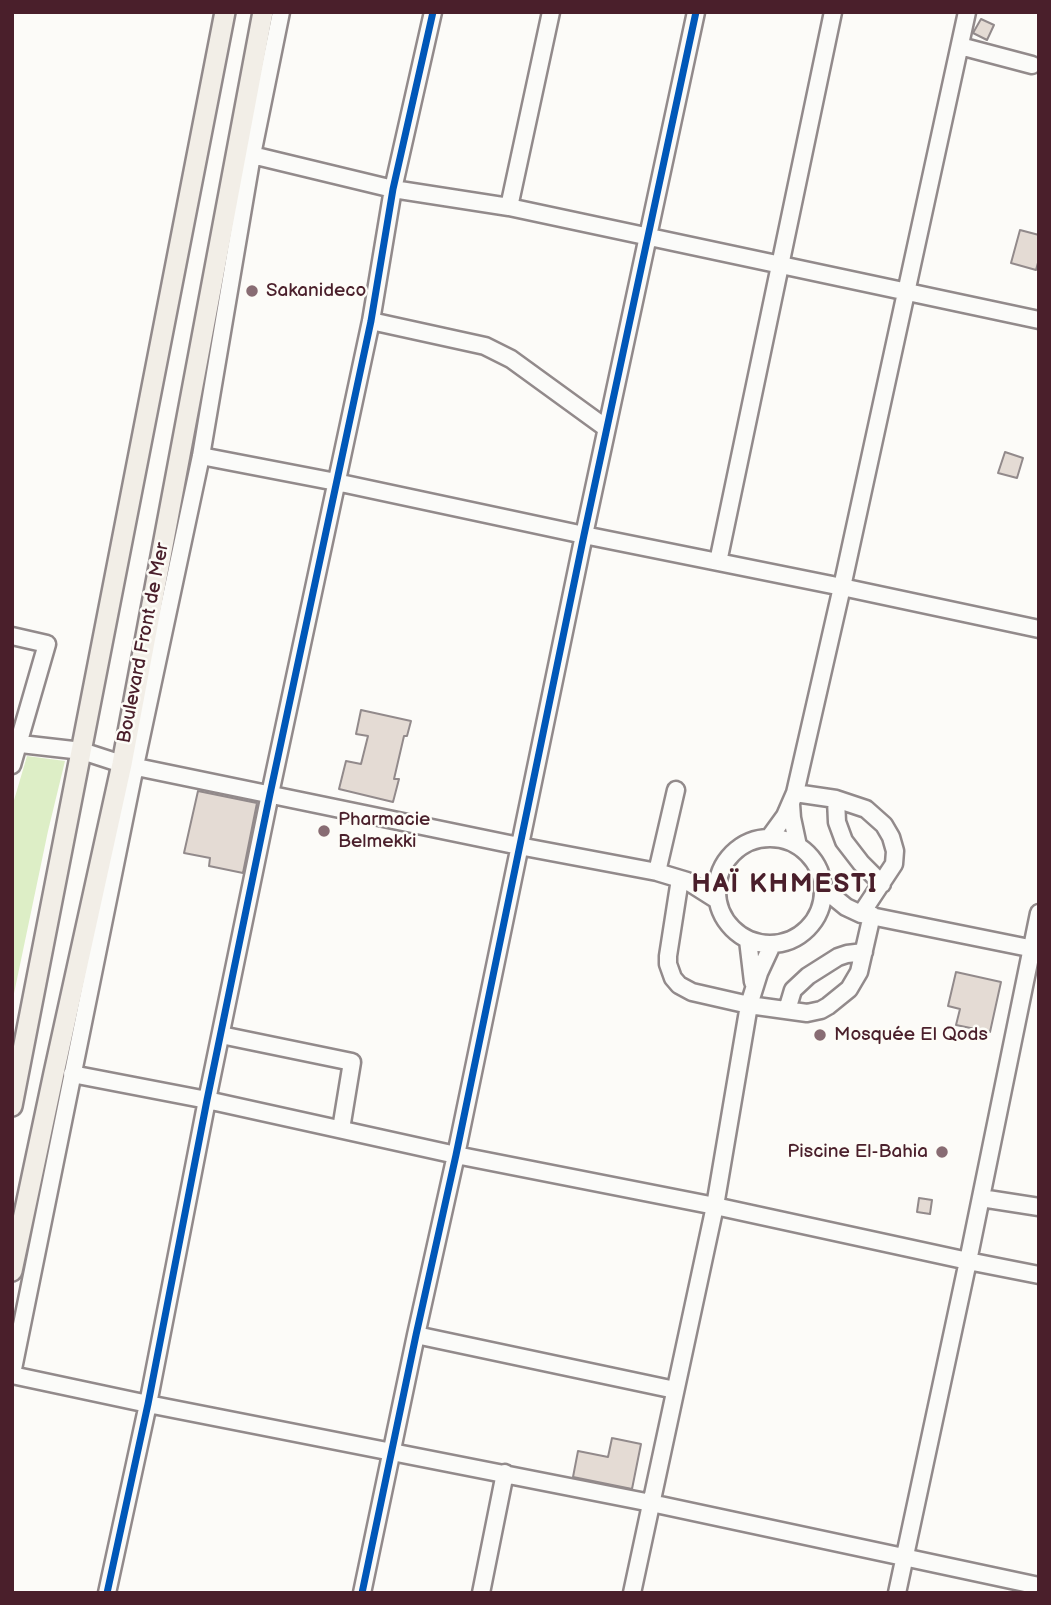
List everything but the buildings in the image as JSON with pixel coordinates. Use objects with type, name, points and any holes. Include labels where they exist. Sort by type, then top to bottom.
[{"type":"main road","name":"Boulevard Front de Mer","points":[[12,1107],[17,1057],[82,751],[225,12]]},
{"type":"main road","name":"Boulevard Front de Mer","points":[[12,1270],[54,1073],[128,765],[263,12]]},
{"type":"street","points":[[281,12],[253,155],[201,456],[128,765],[72,1074],[12,1374],[148,1404],[651,1503],[1039,1586]]},
{"type":"street","points":[[107,1593],[148,1404],[270,794],[371,321],[393,189],[433,12]]},
{"type":"street","points":[[509,207],[551,12]]},
{"type":"street","points":[[362,1593],[696,12]]},
{"type":"street","points":[[718,562],[833,12]]},
{"type":"street","points":[[799,846],[792,818],[793,798],[842,587],[967,12]]},
{"type":"street","points":[[960,46],[1032,65]]},
{"type":"street","points":[[253,155],[393,189],[509,207],[1039,320]]},
{"type":"street","points":[[371,321],[485,346],[511,359],[606,428]]},
{"type":"street","points":[[201,456],[1039,629]]},
{"type":"street","points":[[12,636],[47,644],[15,744],[12,765]]},
{"type":"street","points":[[15,744],[82,751],[128,765],[657,872],[684,880],[717,900]]},
{"type":"street","points":[[657,872],[676,790]]},
{"type":"street","points":[[684,880],[668,956],[673,978],[679,985],[692,992],[749,1005],[807,1013],[828,1006],[849,989],[859,972],[864,953],[863,914],[894,864],[895,851],[884,825],[866,809],[836,799],[793,798]]},
{"type":"street","points":[[769,838],[793,798]]},
{"type":"street","points":[[836,799],[837,822],[844,841],[882,884]]},
{"type":"street","points":[[779,839],[799,846],[814,860],[824,889],[816,919],[797,938],[785,943],[772,945],[748,940],[731,928],[720,910],[717,900],[721,870],[735,851],[757,840],[779,839]]},
{"type":"street","points":[[684,880],[721,870]]},
{"type":"street","points":[[824,889],[839,902],[863,914]]},
{"type":"street","points":[[897,1593],[1035,949],[1039,913]]},
{"type":"street","points":[[816,919],[835,914],[863,914],[1035,949]]},
{"type":"street","points":[[748,940],[754,988]]},
{"type":"street","points":[[632,1593],[715,1206],[749,1005],[772,945]]},
{"type":"street","points":[[787,1010],[793,990],[808,976],[838,957],[864,953]]},
{"type":"street","points":[[221,1035],[352,1062],[341,1129]]},
{"type":"street","points":[[72,1074],[1039,1275]]},
{"type":"street","points":[[981,1198],[1039,1207]]},
{"type":"street","points":[[416,1335],[676,1390]]},
{"type":"street","points":[[481,1593],[505,1474]]},
{"type":"green space","points":[[27,756],[65,761],[12,1003],[12,807]]},
{"type":"cycle path","points":[[107,1593],[148,1404],[270,794],[371,321],[393,189],[433,12]]},
{"type":"cycle path","points":[[362,1593],[696,12]]},
{"type":"place","name":"Sakanideco","points":[[252,291]]},
{"type":"place","name":"Pharmacie Belmekki","points":[[324,831]]},
{"type":"place","name":"Mosquée El Qods","points":[[820,1035]]},
{"type":"place","name":"Piscine El-Bahia","points":[[942,1152]]},
{"type":"district","name":"HAÏ KHMESTI","points":[[785,885]]}]
